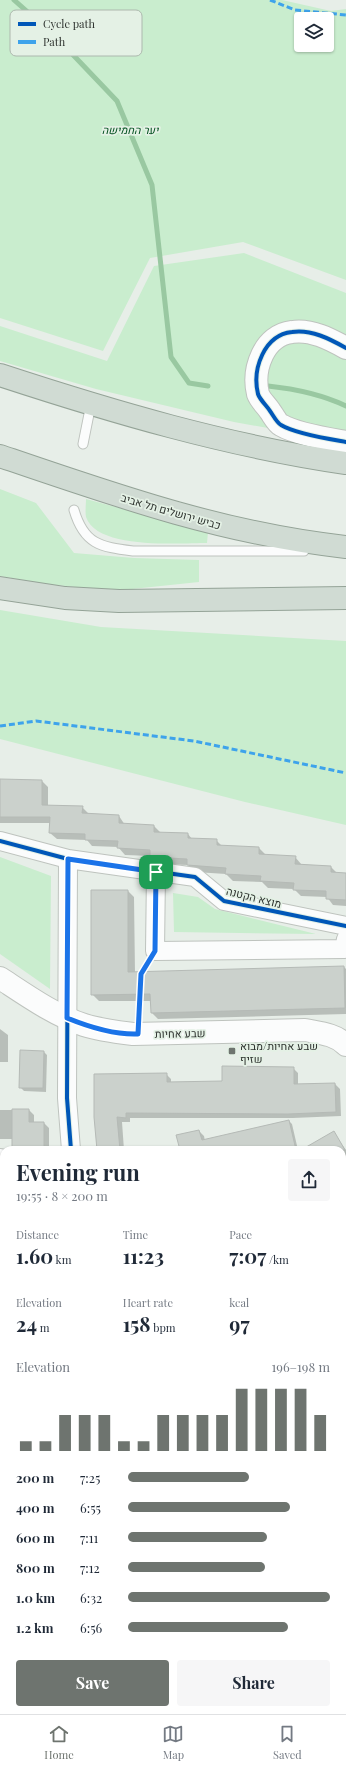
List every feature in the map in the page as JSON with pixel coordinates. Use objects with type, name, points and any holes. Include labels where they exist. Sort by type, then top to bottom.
[{"type":"highway","points":[[0,375],[91,404],[204,435],[261,448],[346,463]]},
{"type":"highway","name":"כביש ירושלים תל אביב","points":[[0,456],[133,502],[176,514],[259,533],[346,547]]},
{"type":"highway","points":[[0,588],[65,598],[119,601],[346,598]]},
{"type":"main road","points":[[346,348],[322,335],[291,332],[274,338],[266,347],[260,362],[257,377],[258,395],[280,425],[319,437],[346,442]]},
{"type":"main road","name":"שבע אחיות","points":[[0,978],[67,1018],[85,1025],[109,1030],[138,1034],[305,1030],[328,1034],[342,1041],[346,1045]]},
{"type":"street","name":"מוצא הקטנה","points":[[0,841],[68,859],[195,878],[224,902],[346,926]]},
{"type":"street","points":[[68,859],[67,1098],[71,1146]]},
{"type":"street","points":[[156,872],[155,951],[344,948],[346,939]]},
{"type":"lane","points":[[83,444],[91,404]]},
{"type":"lane","points":[[74,510],[77,521],[84,535],[96,543],[132,551],[346,550]]},
{"type":"path","points":[[138,1034],[141,974],[155,951]]},
{"type":"green space","name":"יער החמישה","points":[[0,0],[282,0],[331,11],[346,9],[346,280],[243,242],[150,258],[103,351],[0,318]]},
{"type":"green space","points":[[244,253],[346,293],[346,442],[234,422],[96,389],[0,361],[0,326],[107,361],[154,266]]},
{"type":"green space","points":[[0,489],[36,503],[74,553],[134,558],[199,560],[199,582],[113,591],[47,584],[0,576]]},
{"type":"green space","points":[[86,499],[208,532],[207,543],[140,542],[122,540],[106,535],[93,528],[86,517]]},
{"type":"green space","points":[[0,610],[101,627],[346,641],[346,825],[245,802],[0,739]]},
{"type":"green space","points":[[0,857],[51,876],[50,989],[0,954]]},
{"type":"green space","points":[[173,893],[198,897],[215,909],[316,934],[174,932]]},
{"type":"building","points":[[0,779],[42,780],[42,805],[83,806],[82,813],[119,815],[119,823],[154,825],[154,832],[188,833],[188,838],[217,839],[217,845],[259,847],[259,854],[296,856],[295,864],[331,866],[331,872],[346,873],[346,900],[326,899],[326,891],[293,890],[294,883],[260,881],[261,876],[225,874],[226,868],[187,865],[187,859],[150,857],[150,850],[117,848],[118,841],[85,840],[85,834],[49,833],[50,817],[0,817]]},
{"type":"building","points":[[91,890],[128,890],[128,972],[344,966],[345,1008],[151,1013],[150,994],[91,995]]},
{"type":"building","points":[[20,1050],[44,1051],[43,1088],[19,1088]]},
{"type":"building","points":[[222,1066],[294,1067],[294,1084],[335,1083],[336,1112],[288,1114],[126,1113],[126,1118],[117,1117],[120,1146],[97,1146],[94,1117],[94,1074],[167,1073],[167,1082],[222,1081]]},
{"type":"building","points":[[12,1109],[29,1109],[29,1122],[44,1122],[44,1146],[12,1146]]},
{"type":"building","points":[[289,1120],[295,1146],[179,1146],[176,1135],[199,1130],[202,1140]]},
{"type":"building","points":[[334,1131],[343,1146],[308,1146]]},
{"type":"waterway","points":[[14,0],[25,10]]},
{"type":"waterway","points":[[74,56],[117,101],[152,185],[171,357],[189,383],[208,386]]},
{"type":"waterway","points":[[268,386],[308,393],[327,398],[346,406]]},
{"type":"marked path","points":[[270,0],[295,10],[346,15]]},
{"type":"marked path","points":[[0,726],[36,721],[194,741],[346,773]]},
{"type":"cycle path","points":[[346,348],[327,338],[313,333],[299,331],[282,334],[267,346],[262,355],[257,374],[258,394],[281,425],[304,434],[346,442]]},
{"type":"cycle path","points":[[0,841],[68,859],[195,877],[224,901],[346,926]]},
{"type":"cycle path","points":[[68,859],[67,1098],[71,1146]]},
{"type":"place","name":"שבע אחיות/מבוא שזיף","points":[[232,1051]]},
{"type":"route","points":[[68,859],[156,872],[155,951],[141,974],[138,1034],[85,1025],[67,1018],[68,859]]}]
